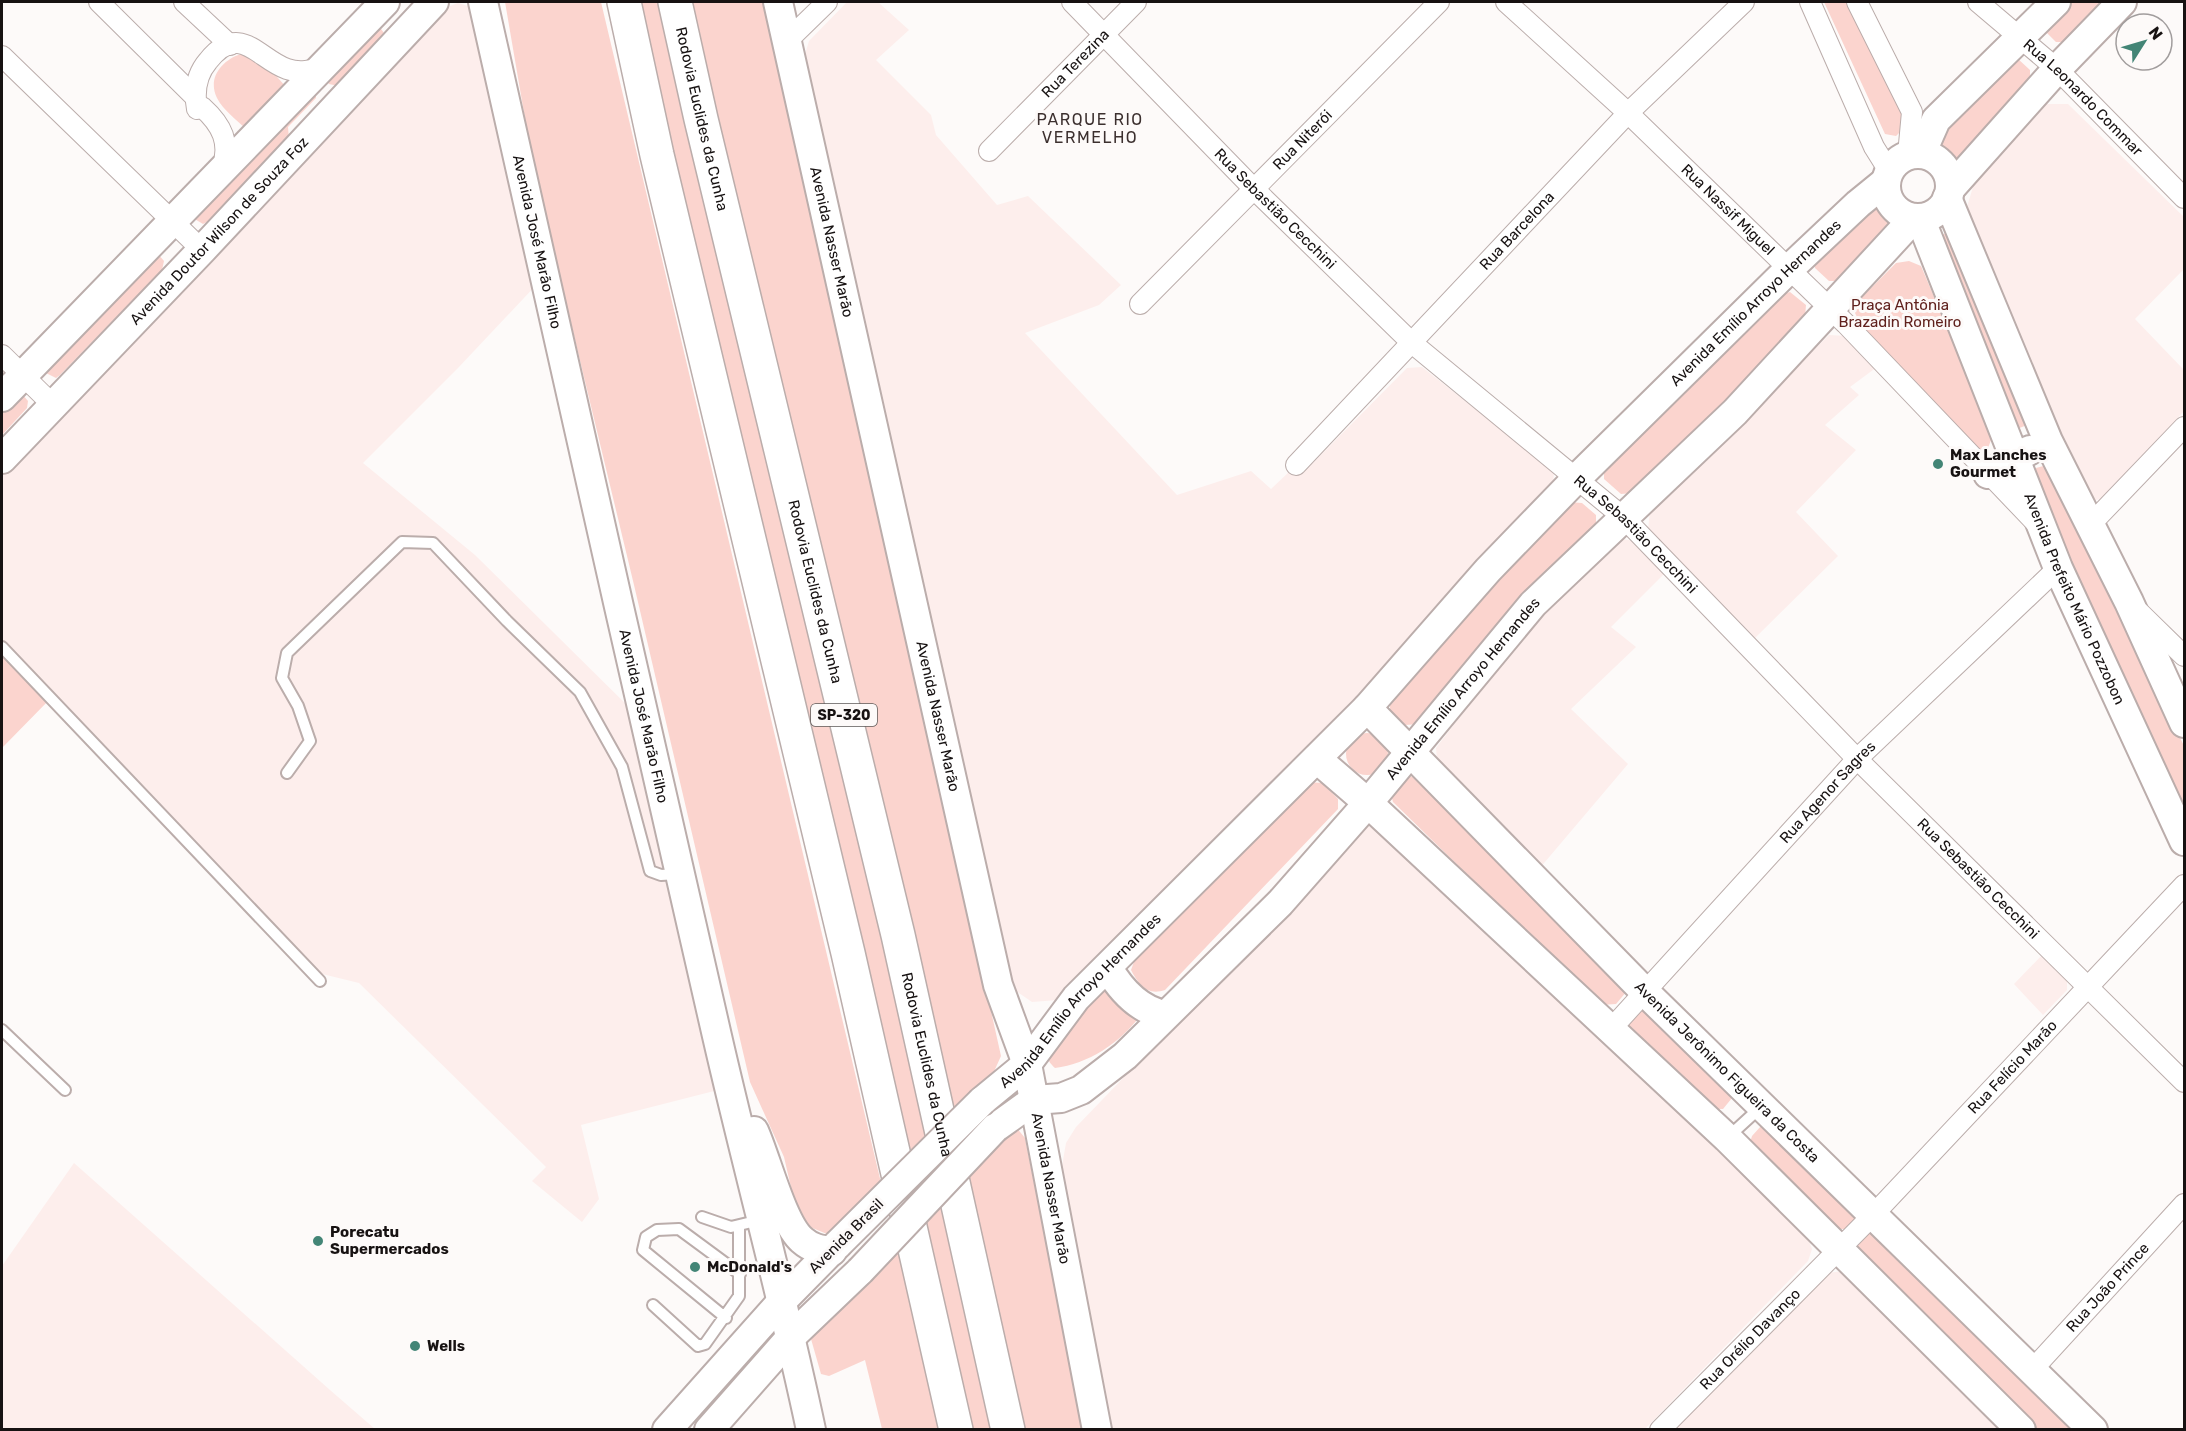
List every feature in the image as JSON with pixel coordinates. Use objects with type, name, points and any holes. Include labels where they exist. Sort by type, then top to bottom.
[{"type":"highway","name":"SP-320","points":[[624,2],[657,155],[848,952],[956,1430]]},
{"type":"highway","name":"Rodovia Euclides da Cunha","points":[[675,2],[701,119],[895,924],[1008,1430]]},
{"type":"main road","name":"Avenida Doutor Wilson de Souza Foz","points":[[2,459],[299,147],[402,33],[434,2]]},
{"type":"main road","name":"Avenida José Marão Filho","points":[[483,2],[716,1034],[750,1223],[782,1301],[811,1430]]},
{"type":"main road","name":"Avenida Nasser Marão","points":[[777,2],[998,985],[1027,1064],[1097,1430]]},
{"type":"main road","name":"Avenida Emílio Arroyo Hernandes","points":[[982,1101],[1027,1064],[1076,998],[1367,708],[1488,570],[1577,478],[1789,269],[1901,166],[1936,120],[2056,2]]},
{"type":"main road","name":"Avenida Emílio Arroyo Hernandes","points":[[791,1337],[860,1271],[995,1128],[1035,1100],[1061,1098],[1082,1090],[1125,1056],[1280,903],[1368,803],[1533,604],[1735,412],[1917,218],[1938,211],[1949,194],[2057,69],[2122,2]]},
{"type":"main road","points":[[2,397],[319,69],[377,4],[402,33]]},
{"type":"main road","points":[[299,147],[298,128],[324,99],[319,69]]},
{"type":"main road","points":[[1917,218],[1896,210],[1886,192],[1901,166],[1933,158],[1943,166],[1948,177],[1949,194],[2048,441],[2129,603],[2184,723]]},
{"type":"main road","name":"Avenida Prefeito Mário Pozzobon","points":[[1917,218],[2058,568],[2184,841]]},
{"type":"main road","points":[[1988,474],[2048,441]]},
{"type":"main road","name":"Avenida Jerônimo Figueira da Costa","points":[[1367,708],[1646,993],[2093,1430]]},
{"type":"main road","points":[[1317,759],[1368,803],[1727,1138],[2021,1430]]},
{"type":"main road","points":[[1108,968],[1133,999],[1152,1012],[1165,1015]]},
{"type":"main road","points":[[716,1034],[785,1212],[800,1239],[817,1250],[835,1247]]},
{"type":"main road","name":"Avenida Brasil","points":[[676,1426],[782,1301],[982,1101]]},
{"type":"main road","points":[[710,1430],[791,1337]]},
{"type":"street","points":[[99,2],[195,97]]},
{"type":"street","points":[[184,2],[230,45]]},
{"type":"street","points":[[787,41],[827,2]]},
{"type":"street","name":"Rua Sebastião Cecchini","points":[[1072,2],[1105,32],[1254,189],[1412,343],[1623,517],[1857,759],[2184,1082]]},
{"type":"street","name":"Rua Terezina","points":[[989,151],[1136,2]]},
{"type":"street","name":"Rua Niterói","points":[[1140,304],[1439,2]]},
{"type":"street","name":"Rua Nassif Miguel","points":[[1506,2],[1628,113],[1830,309],[2042,529]]},
{"type":"street","name":"Rua Barcelona","points":[[1296,465],[1628,113],[1744,2]]},
{"type":"street","points":[[1810,2],[1879,158],[1901,166],[1912,112],[1857,2]]},
{"type":"street","name":"Rua Leonardo Commar","points":[[1978,2],[2057,69],[2184,198]]},
{"type":"street","points":[[222,169],[226,148],[222,129],[202,107],[197,109],[195,97],[196,85],[205,64],[212,55],[230,45],[245,44],[289,70],[319,69]]},
{"type":"street","points":[[2,56],[202,250]]},
{"type":"street","points":[[2,355],[54,406]]},
{"type":"street","points":[[2090,525],[2184,427]]},
{"type":"street","name":"Rua Agenor Sagres","points":[[1611,1029],[1857,759],[2058,568]]},
{"type":"street","points":[[2129,603],[2184,656]]},
{"type":"street","name":"Rua Felício Marão","points":[[1839,1247],[1874,1214],[2184,885]]},
{"type":"street","name":"Rua João Prince","points":[[2032,1370],[2184,1204]]},
{"type":"street","name":"Rua Orélio Davanço","points":[[1660,1430],[1839,1247]]},
{"type":"lane","points":[[287,773],[310,741],[298,706],[282,678],[287,653],[402,542],[433,543],[507,621],[580,692],[622,767],[650,871],[661,875],[680,873]]},
{"type":"lane","points":[[2,646],[320,981]]},
{"type":"lane","points":[[2,1030],[65,1090]]},
{"type":"lane","points":[[1727,1138],[1762,1106]]},
{"type":"lane","points":[[653,1305],[698,1346],[705,1344],[726,1318],[739,1296],[740,1274],[750,1223],[731,1227],[702,1217]]},
{"type":"lane","points":[[726,1318],[643,1250],[646,1238],[657,1230],[679,1229],[740,1274]]},
{"type":"shaded area","points":[[847,2],[878,2],[909,30],[876,60],[931,115],[936,135],[997,205],[1028,196],[1121,285],[1099,305],[1025,333],[1177,495],[1251,471],[1271,489],[1290,471],[1303,473],[1407,368],[1422,367],[1554,471],[1553,486],[1481,557],[1309,751],[1058,1000],[1032,1002],[1013,989],[802,64],[809,41]]},
{"type":"shaded area","points":[[458,3],[471,7],[539,282],[458,368],[363,463],[475,555],[636,714],[722,1089],[581,1125],[599,1199],[582,1222],[532,1181],[546,1167],[359,983],[310,971],[2,647],[2,476],[55,423],[445,8]]},
{"type":"shaded area","points":[[2044,104],[2068,104],[2184,217],[2184,269],[2135,319],[2184,370],[2184,411],[2106,497],[2093,501],[2083,493],[1967,207],[1975,180]]},
{"type":"shaded area","points":[[1829,335],[1847,336],[1877,367],[1850,387],[1859,395],[1825,425],[1856,450],[1796,512],[1838,556],[1755,638],[1648,530],[1650,510]]},
{"type":"shaded area","points":[[1618,538],[1638,542],[1666,572],[1611,627],[1636,647],[1571,709],[1628,764],[1539,869],[1438,769],[1436,748],[1542,609]]},
{"type":"shaded area","points":[[1374,824],[1390,832],[1806,1233],[1812,1249],[1808,1261],[1645,1429],[1112,1429],[1062,1166],[1066,1143],[1076,1127],[1362,830]]},
{"type":"shaded area","points":[[2043,954],[2067,977],[2067,990],[2043,1015],[2014,984]]},
{"type":"shaded area","points":[[74,1163],[375,1429],[2,1429],[2,1266]]},
{"type":"shaded area","points":[[1844,1271],[2007,1430],[1671,1430],[1827,1273]]},
{"type":"green space","points":[[505,2],[601,2],[882,1187],[839,1229],[827,1234],[810,1227],[796,1209],[784,1157],[750,1082],[533,165]]},
{"type":"green space","points":[[632,2],[665,2],[936,1133],[912,1156]]},
{"type":"green space","points":[[684,2],[765,2],[782,70],[1001,1056],[992,1076],[951,1118]]},
{"type":"green space","points":[[1824,2],[1851,2],[1903,117],[1901,131],[1896,136],[1885,134]]},
{"type":"green space","points":[[2067,2],[2108,2],[2067,42],[2056,42],[2047,33],[2047,22]]},
{"type":"green space","points":[[379,26],[386,36],[338,86],[329,84],[327,81]]},
{"type":"green space","points":[[241,54],[260,58],[287,88],[247,130],[223,107],[214,91],[215,77],[222,65]]},
{"type":"green space","points":[[2017,58],[2030,70],[2030,81],[1952,168],[1931,149],[2007,60]]},
{"type":"green space","points":[[316,92],[316,98],[288,127],[289,139],[209,221],[203,224],[193,218]]},
{"type":"green space","points":[[1878,198],[1888,218],[1896,224],[1840,281],[1829,281],[1815,268],[1814,256]]},
{"type":"green space","points":[[1948,232],[2027,425],[2017,429],[1936,238]]},
{"type":"green space","points":[[158,254],[164,261],[162,270],[60,375],[56,378],[44,372]]},
{"type":"green space","name":"Praça Antônia Brazadin Romeiro","points":[[1909,261],[1921,266],[1991,431],[1988,448],[1978,450],[1970,445],[1861,325],[1855,313],[1857,302],[1896,263]]},
{"type":"green space","points":[[1790,292],[1806,305],[1805,317],[1726,406],[1633,493],[1621,494],[1604,479],[1604,467],[1777,296]]},
{"type":"green space","points":[[22,394],[28,401],[27,408],[2,435],[2,407]]},
{"type":"green space","points":[[2047,465],[2058,479],[2184,746],[2184,811],[2033,486],[2033,475],[2036,468]]},
{"type":"green space","points":[[1568,502],[1582,503],[1596,515],[1596,526],[1420,724],[1405,725],[1390,710],[1390,695]]},
{"type":"green space","points":[[2,647],[51,698],[2,748]]},
{"type":"green space","points":[[1367,733],[1382,739],[1388,754],[1382,769],[1367,775],[1352,769],[1346,754],[1352,739]]},
{"type":"green space","points":[[1405,776],[1418,777],[1627,991],[1616,1004],[1601,1005],[1393,802],[1390,791]]},
{"type":"green space","points":[[1306,782],[1323,783],[1338,799],[1338,809],[1165,990],[1153,992],[1144,988],[1131,970],[1135,959]]},
{"type":"green space","points":[[1105,987],[1140,1016],[1123,1035],[1102,1051],[1079,1062],[1055,1068],[1047,1056],[1050,1046]]},
{"type":"green space","points":[[1652,1008],[1729,1082],[1732,1098],[1723,1109],[1711,1109],[1627,1033],[1627,1022],[1639,1010]]},
{"type":"green space","points":[[1761,1126],[1778,1128],[1853,1202],[1856,1219],[1846,1229],[1831,1229],[1748,1149],[1752,1136]]},
{"type":"green space","points":[[1016,1127],[1025,1138],[1083,1429],[1019,1429],[963,1182]]},
{"type":"green space","points":[[947,1198],[999,1429],[971,1429],[924,1221]]},
{"type":"green space","points":[[1882,1230],[2081,1429],[2031,1429],[1860,1255],[1856,1242],[1867,1231]]},
{"type":"green space","points":[[900,1245],[942,1429],[882,1429],[865,1360],[829,1376],[821,1374],[811,1339],[814,1327]]},
{"type":"place","name":"Max Lanches Gourmet","points":[[1938,464]]},
{"type":"place","name":"Porecatu Supermercados","points":[[318,1241]]},
{"type":"place","name":"McDonald's","points":[[695,1267]]},
{"type":"place","name":"Wells","points":[[415,1346]]},
{"type":"district","name":"PARQUE RIO VERMELHO","points":[[1090,128]]}]
